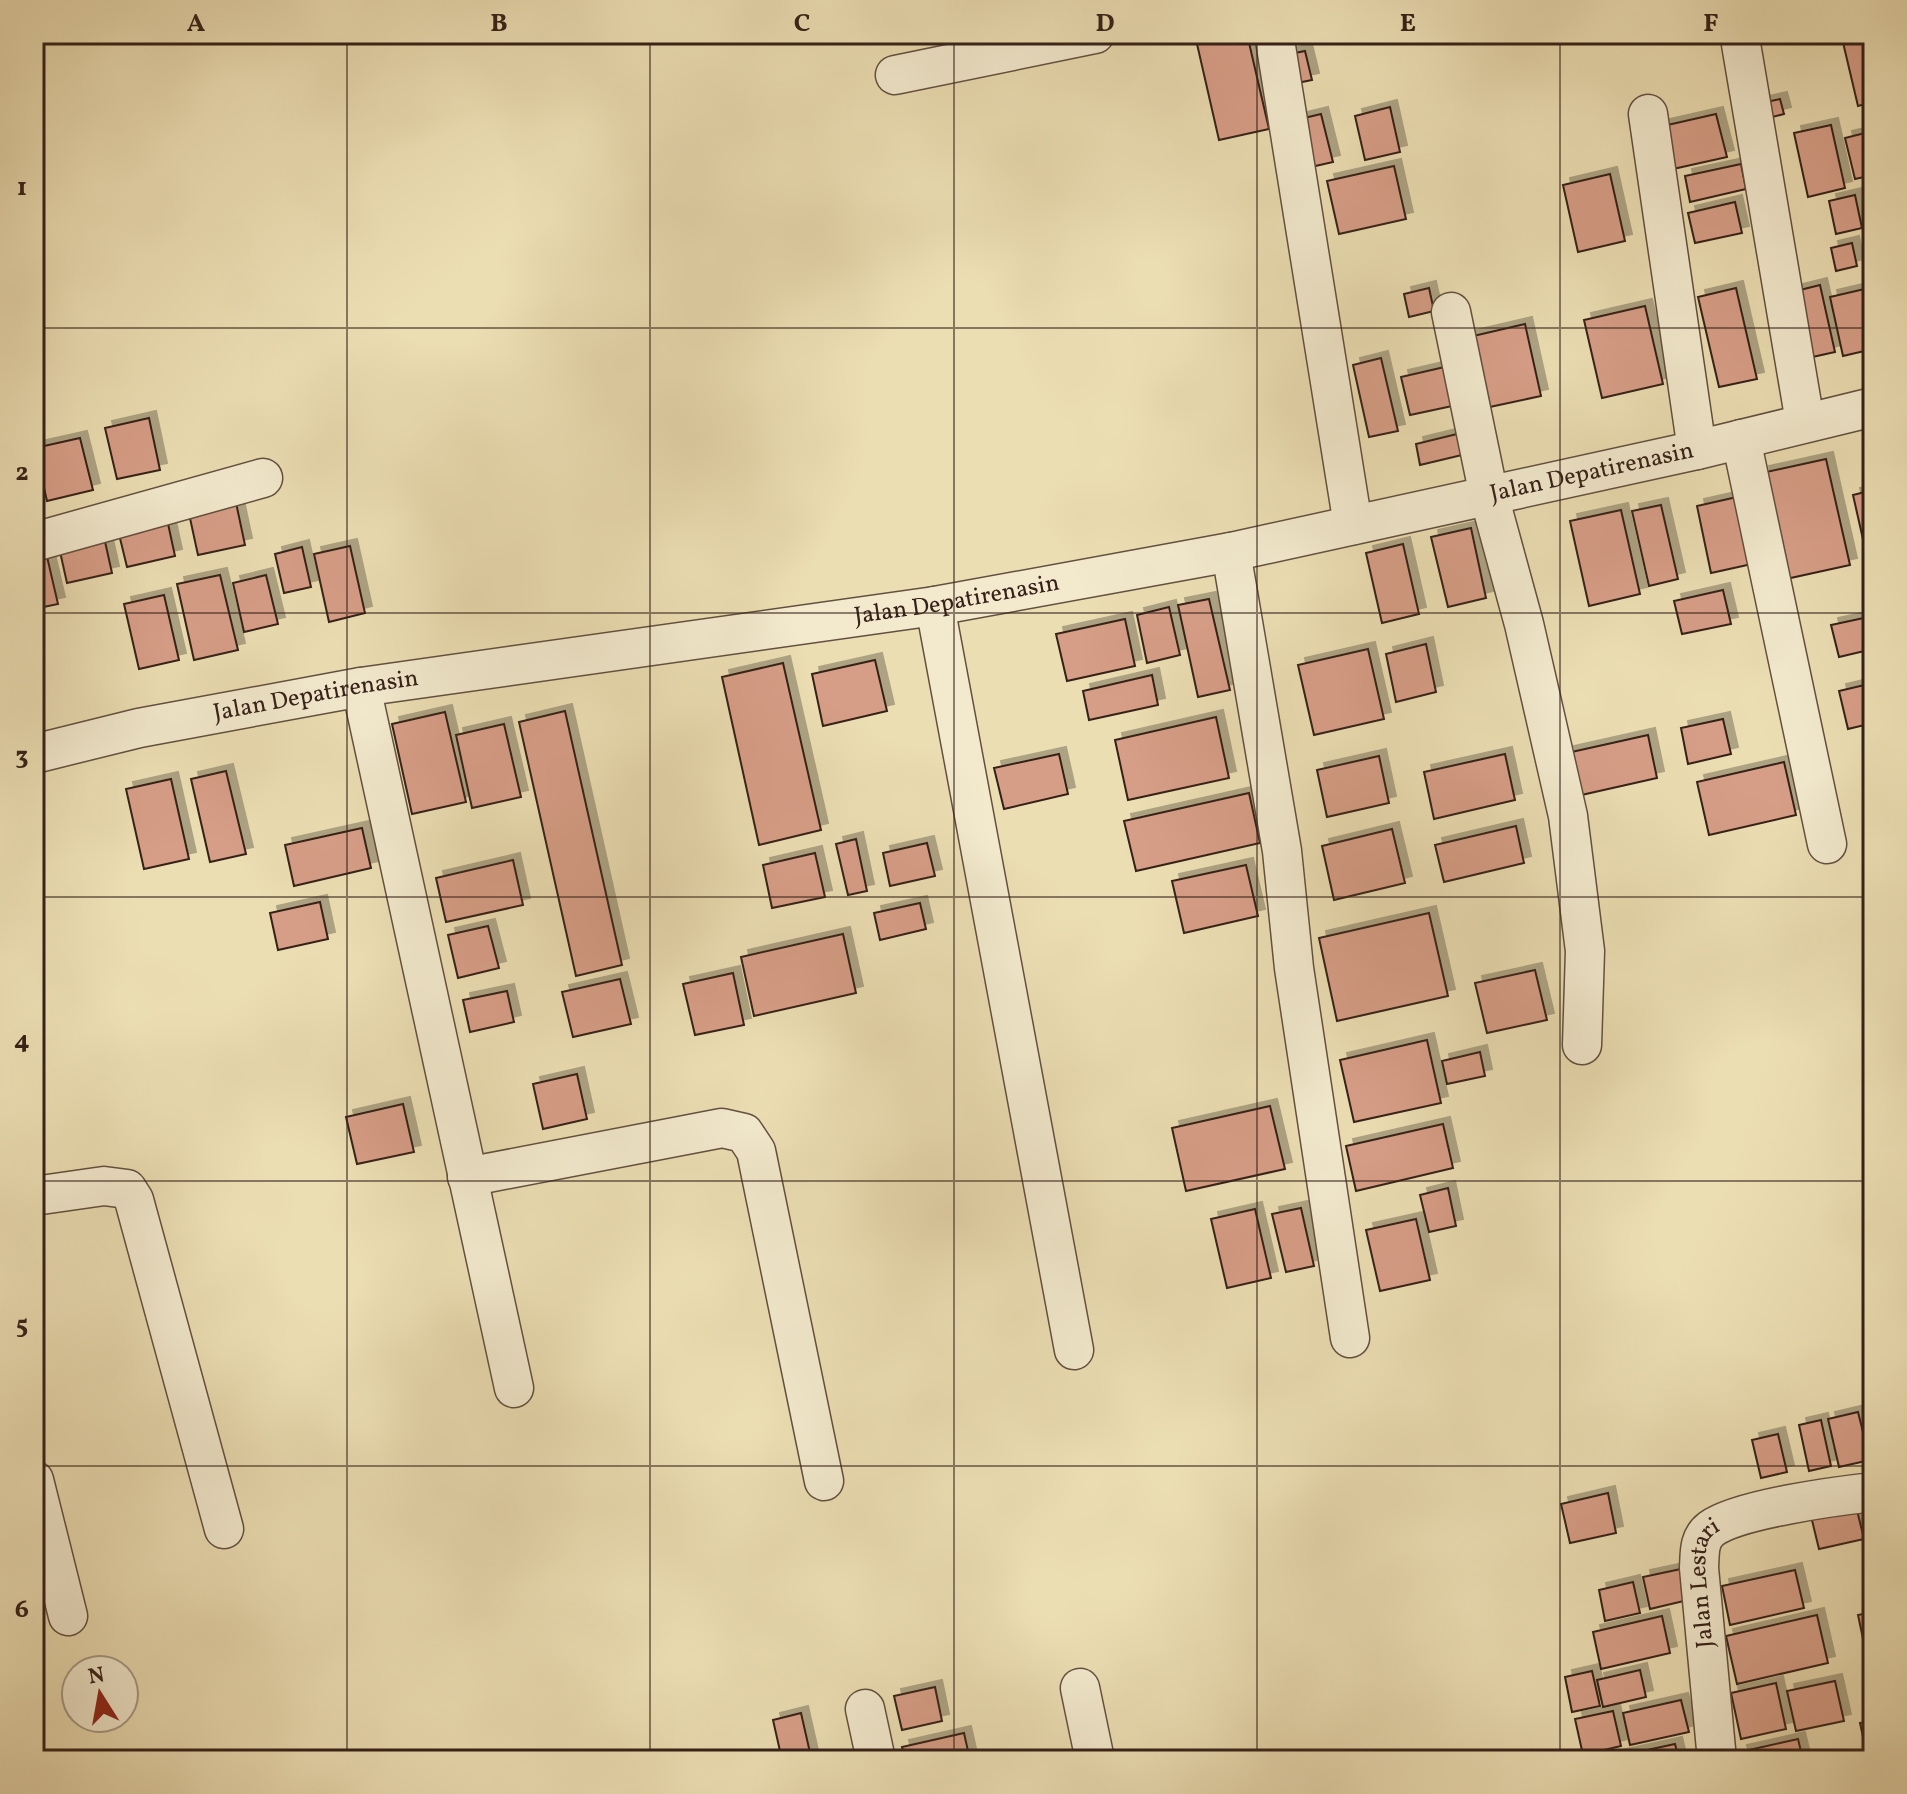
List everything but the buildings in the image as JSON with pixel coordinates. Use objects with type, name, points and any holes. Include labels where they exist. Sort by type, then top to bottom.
[{"type":"street","points":[[895,75],[1095,34]]},
{"type":"street","points":[[1274,34],[1353,525]]},
{"type":"street","points":[[1741,44],[1805,422]]},
{"type":"street","points":[[1648,114],[1697,450]]},
{"type":"street","points":[[1451,312],[1489,496],[1524,624],[1568,816],[1585,951],[1582,1045]]},
{"type":"street","name":"Jalan Depatirenasin","points":[[34,754],[139,728],[361,687],[935,606],[1231,552],[1697,450],[1873,407]]},
{"type":"street","points":[[1741,439],[1827,844]]},
{"type":"street","points":[[34,542],[263,478]]},
{"type":"street","points":[[1231,552],[1282,851],[1294,968],[1350,1338]]},
{"type":"street","points":[[935,606],[1074,1350]]},
{"type":"street","points":[[361,687],[514,1388]]},
{"type":"street","points":[[467,1177],[722,1128],[744,1133],[756,1151],[824,1481]]},
{"type":"street","points":[[34,1196],[104,1186],[127,1189],[134,1200],[224,1529]]},
{"type":"street","points":[[34,1480],[68,1616]]},
{"type":"street","name":"Jalan Lestari","points":[[1717,1760],[1699,1568],[1700,1543],[1709,1530],[1734,1518],[1873,1492]]},
{"type":"street","points":[[1080,1688],[1095,1760]]},
{"type":"street","points":[[865,1709],[876,1760]]}]
